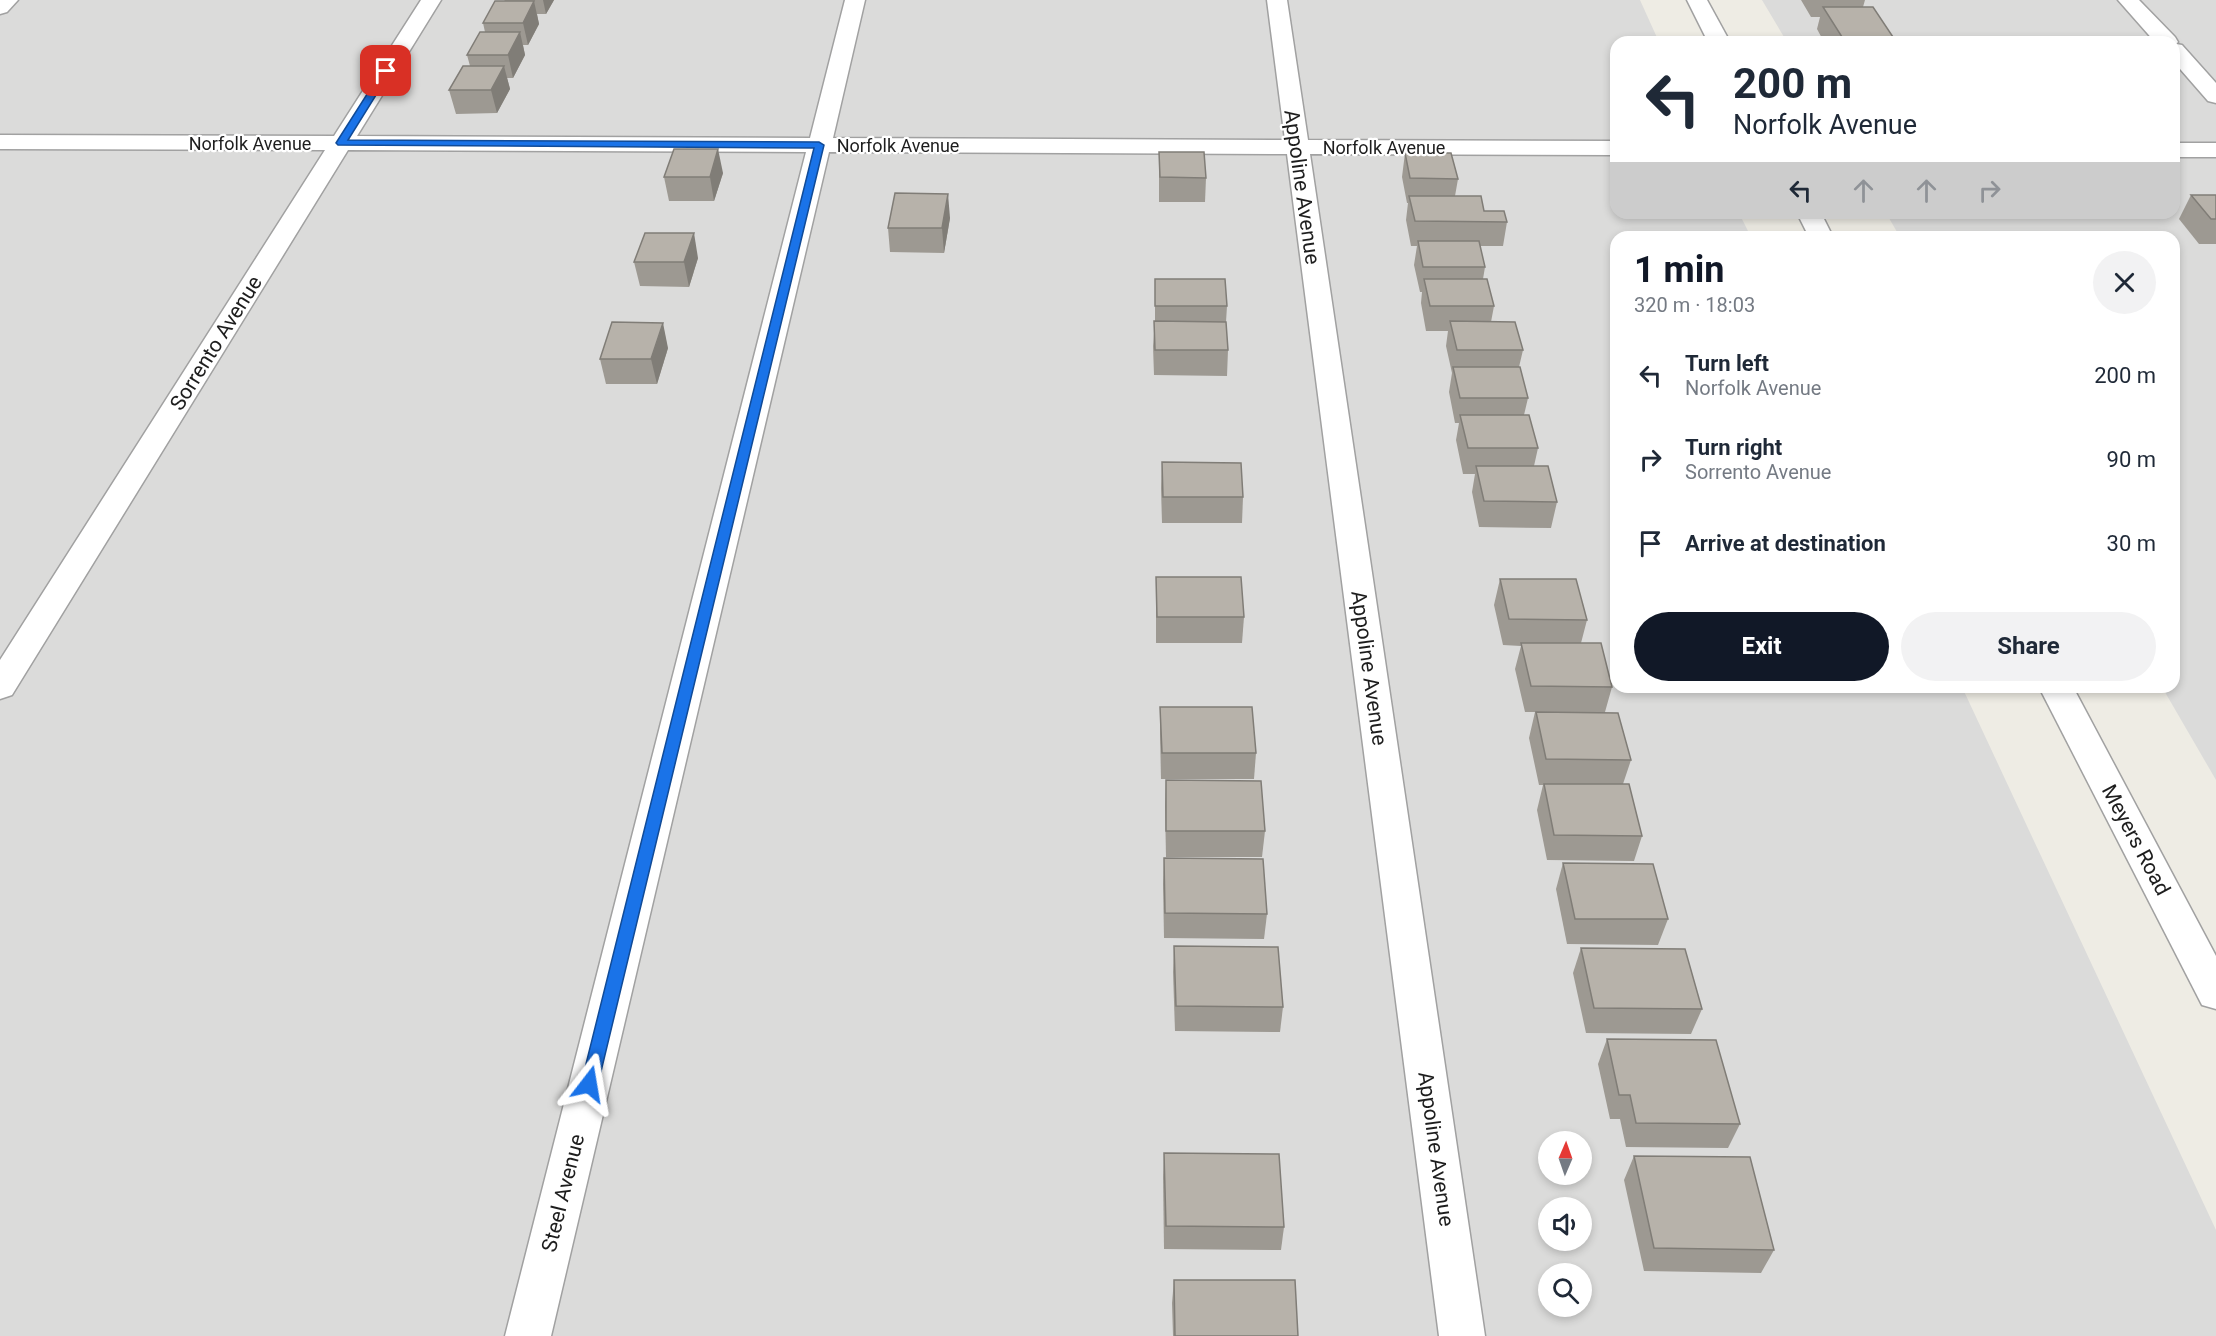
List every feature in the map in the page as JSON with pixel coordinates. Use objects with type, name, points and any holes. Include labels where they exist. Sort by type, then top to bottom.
[{"type":"street","points":[[0,8],[8,0]]},
{"type":"street","name":"Sorrento Avenue","points":[[0,687],[431,0]]},
{"type":"street","name":"Steel Avenue","points":[[528,1336],[855,0]]},
{"type":"street","name":"Appoline Avenue","points":[[1277,0],[1462,1336]]},
{"type":"street","points":[[1697,0],[1716,36]]},
{"type":"street","points":[[2128,0],[2161,36]]},
{"type":"street","points":[[2180,57],[2216,96]]},
{"type":"street","name":"Norfolk Avenue","points":[[0,142],[1610,148]]},
{"type":"street","points":[[2180,150],[2216,150]]},
{"type":"street","name":"Meyers Road","points":[[2059,693],[2216,993]]},
{"type":"shaded area","points":[[0,0],[1640,0],[1656,36],[1610,36],[1610,219],[1742,219],[1748,231],[1610,231],[1610,693],[1965,693],[2216,1230],[2216,1336],[0,1336]]},
{"type":"shaded area","points":[[1762,0],[2216,0],[2216,780],[2165,693],[2180,693],[2180,231],[1896,231],[1890,219],[2180,219],[2180,36],[1783,36]]},
{"type":"building","points":[[495,1],[534,1],[523,23],[483,23]]},
{"type":"building","points":[[1823,7],[1873,7],[1892,36],[1841,36]]},
{"type":"building","points":[[480,32],[520,32],[508,55],[467,55]]},
{"type":"building","points":[[463,66],[504,66],[491,90],[449,90]]},
{"type":"building","points":[[674,149],[718,149],[710,177],[664,177]]},
{"type":"building","points":[[1159,152],[1204,152],[1206,178],[1160,177]]},
{"type":"building","points":[[1405,153],[1451,153],[1458,179],[1410,178]]},
{"type":"building","points":[[895,193],[948,194],[942,228],[888,228]]},
{"type":"building","points":[[2191,195],[2216,195],[2216,219],[2211,219]]},
{"type":"building","points":[[1409,196],[1481,196],[1484,211],[1504,211],[1507,222],[1415,221]]},
{"type":"building","points":[[645,233],[694,233],[684,262],[634,262]]},
{"type":"building","points":[[1418,241],[1479,241],[1485,267],[1423,267]]},
{"type":"building","points":[[1155,279],[1225,279],[1227,306],[1155,306]]},
{"type":"building","points":[[1424,279],[1487,279],[1494,306],[1430,306]]},
{"type":"building","points":[[1154,321],[1226,322],[1228,350],[1155,350]]},
{"type":"building","points":[[1450,321],[1515,322],[1523,350],[1457,350]]},
{"type":"building","points":[[612,322],[663,323],[651,359],[600,359]]},
{"type":"building","points":[[1453,367],[1520,367],[1528,398],[1460,398]]},
{"type":"building","points":[[1460,415],[1529,415],[1538,448],[1468,448]]},
{"type":"building","points":[[1162,462],[1241,463],[1243,497],[1163,497]]},
{"type":"building","points":[[1476,466],[1548,466],[1557,502],[1484,501]]},
{"type":"building","points":[[1156,577],[1241,577],[1244,617],[1157,617]]},
{"type":"building","points":[[1500,579],[1576,579],[1587,620],[1509,619]]},
{"type":"building","points":[[1521,643],[1601,643],[1610,687],[1531,686]]},
{"type":"building","points":[[1160,707],[1252,707],[1256,753],[1162,753]]},
{"type":"building","points":[[1536,712],[1618,713],[1631,760],[1546,759]]},
{"type":"building","points":[[1166,780],[1261,781],[1265,831],[1166,831]]},
{"type":"building","points":[[1544,784],[1629,784],[1642,836],[1554,835]]},
{"type":"building","points":[[1164,858],[1263,859],[1267,914],[1165,913]]},
{"type":"building","points":[[1563,863],[1653,864],[1668,919],[1575,919]]},
{"type":"building","points":[[1174,946],[1278,947],[1283,1007],[1176,1006]]},
{"type":"building","points":[[1581,948],[1685,949],[1702,1009],[1594,1008]]},
{"type":"building","points":[[1607,1039],[1716,1040],[1740,1124],[1636,1123],[1630,1095],[1619,1095]]},
{"type":"building","points":[[1164,1153],[1279,1154],[1284,1227],[1166,1226]]},
{"type":"building","points":[[1634,1156],[1750,1157],[1774,1250],[1654,1248]]},
{"type":"building","points":[[1174,1280],[1295,1280],[1298,1336],[1175,1336]]},
{"type":"route","points":[[386,71],[341,143],[819,145],[589,1084]]}]
